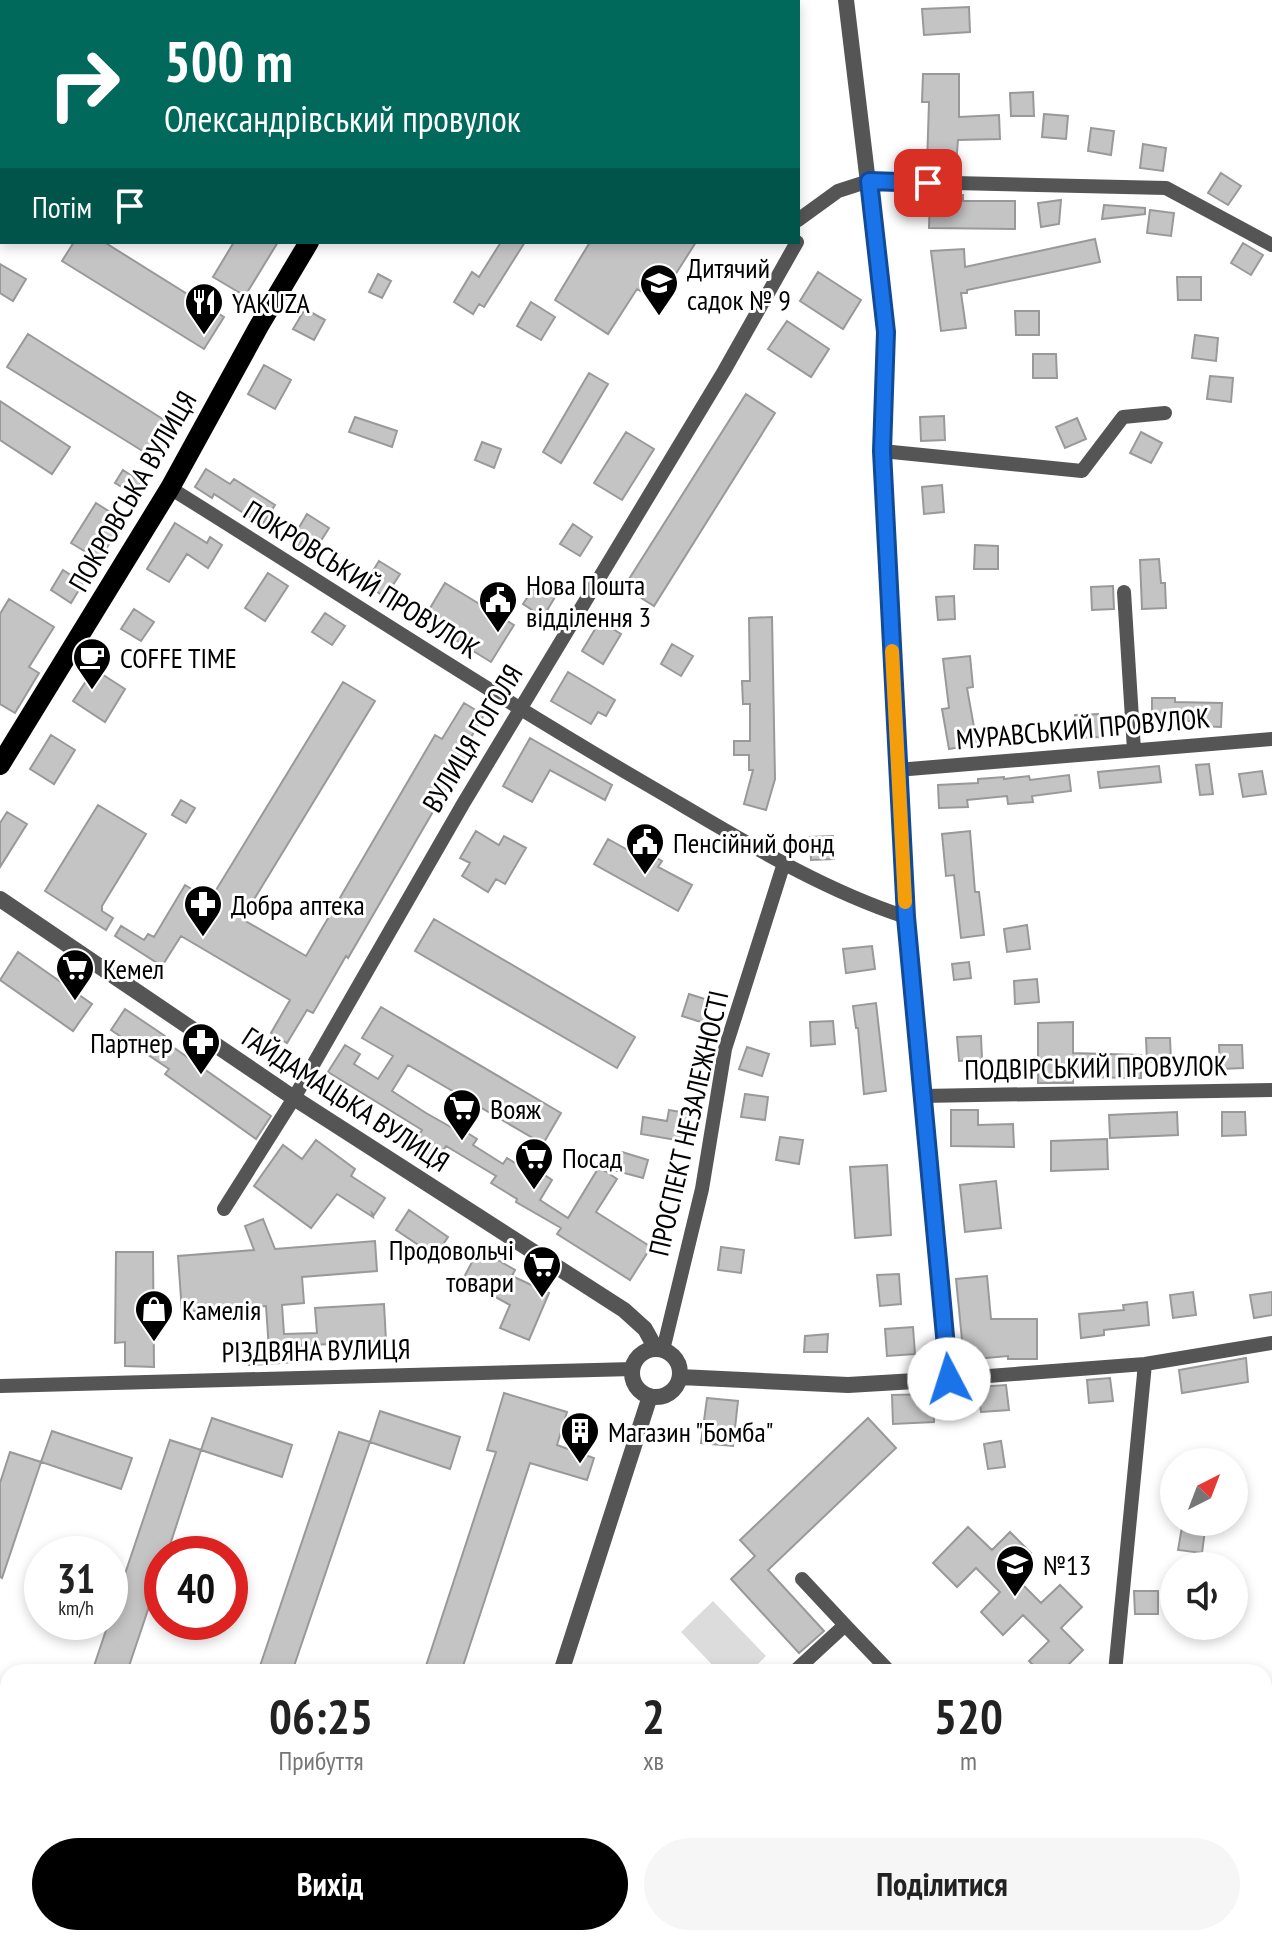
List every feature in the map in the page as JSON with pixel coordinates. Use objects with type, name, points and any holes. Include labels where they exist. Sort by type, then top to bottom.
[{"type":"main road","name":"ПОКРОВСЬКА ВУЛИЦЯ","points":[[0,765],[170,488],[308,244]]},
{"type":"street","points":[[846,0],[886,332],[882,451],[897,770],[906,917],[949,1379]]},
{"type":"street","points":[[800,219],[838,191],[869,181],[1166,188],[1272,245]]},
{"type":"street","name":"ВУЛИЦЯ ГОГОЛЯ","points":[[224,1209],[294,1098],[519,709],[724,371],[796,244]]},
{"type":"street","points":[[882,451],[1082,471],[1123,417],[1165,413]]},
{"type":"street","name":"ПОКРОВСЬКИЙ ПРОВУЛОК","points":[[170,488],[519,709],[784,863],[877,908],[906,917]]},
{"type":"street","points":[[1124,592],[1134,750]]},
{"type":"street","name":"МУРАВСЬКИЙ ПРОВУЛОК","points":[[897,770],[1272,739]]},
{"type":"street","name":"ПРОСПЕКТ НЕЗАЛЕЖНОСТІ","points":[[659,1349],[702,1189],[725,1049],[784,863]]},
{"type":"street","name":"ГАЙДАМАЦЬКА ВУЛИЦЯ","points":[[0,899],[294,1098],[624,1310],[645,1329],[659,1349]]},
{"type":"street","name":"ПОДВІРСЬКИЙ ПРОВУЛОК","points":[[922,1096],[1272,1090]]},
{"type":"street","points":[[680,1377],[848,1385],[1145,1364],[1272,1343]]},
{"type":"street","points":[[659,1349],[675,1357],[680,1377],[672,1391],[658,1397],[638,1388],[633,1369],[643,1353],[659,1349]]},
{"type":"street","points":[[1116,1664],[1145,1364]]},
{"type":"street","name":"РІЗДВЯНА ВУЛИЦЯ","points":[[0,1386],[633,1369]]},
{"type":"street","points":[[564,1664],[650,1396]]},
{"type":"street","points":[[802,1579],[882,1664]]},
{"type":"street","points":[[803,1664],[845,1625]]},
{"type":"shaded area","points":[[713,1601],[766,1656],[758,1664],[711,1664],[681,1632]]},
{"type":"building","points":[[969,7],[970,32],[924,35],[922,9]]},
{"type":"building","points":[[923,74],[959,74],[959,117],[999,115],[1000,139],[958,140],[956,165],[927,165],[929,102],[922,102]]},
{"type":"building","points":[[1033,92],[1034,116],[1011,116],[1010,93]]},
{"type":"building","points":[[1044,114],[1068,116],[1066,139],[1042,137]]},
{"type":"building","points":[[1091,128],[1114,131],[1111,155],[1088,151]]},
{"type":"building","points":[[1143,144],[1166,148],[1163,171],[1140,168]]},
{"type":"building","points":[[1221,173],[1241,186],[1228,205],[1208,193]]},
{"type":"building","points":[[930,195],[963,195],[963,201],[1015,201],[1015,229],[929,228]]},
{"type":"building","points":[[1061,200],[1059,224],[1041,227],[1038,203]]},
{"type":"building","points":[[1104,205],[1145,208],[1145,214],[1102,219]]},
{"type":"building","points":[[1150,210],[1174,213],[1171,236],[1147,233]]},
{"type":"building","points":[[1095,239],[1100,262],[961,293],[966,328],[941,331],[931,251],[964,249],[965,267]]},
{"type":"building","points":[[1243,243],[1263,255],[1251,275],[1231,263]]},
{"type":"building","points":[[73,244],[107,244],[224,317],[204,349],[62,261]]},
{"type":"building","points":[[233,244],[277,244],[245,296],[213,277]]},
{"type":"building","points":[[500,244],[524,244],[484,307],[479,304],[473,314],[454,302],[472,272],[479,277]]},
{"type":"building","points":[[589,244],[695,244],[658,302],[637,289],[608,334],[555,300]]},
{"type":"building","points":[[0,264],[26,279],[13,301],[0,293]]},
{"type":"building","points":[[818,272],[861,300],[843,329],[800,301]]},
{"type":"building","points":[[378,274],[391,281],[382,298],[369,292]]},
{"type":"building","points":[[1177,277],[1201,277],[1201,300],[1178,300]]},
{"type":"building","points":[[531,302],[555,317],[541,340],[517,326]]},
{"type":"building","points":[[305,309],[325,320],[314,340],[293,329]]},
{"type":"building","points":[[1015,311],[1039,311],[1039,335],[1016,335]]},
{"type":"building","points":[[787,321],[829,349],[811,377],[768,349]]},
{"type":"building","points":[[28,334],[169,423],[149,455],[7,367]]},
{"type":"building","points":[[1195,335],[1218,338],[1216,361],[1192,358]]},
{"type":"building","points":[[1033,354],[1056,354],[1057,378],[1033,378]]},
{"type":"building","points":[[264,365],[291,380],[275,409],[248,394]]},
{"type":"building","points":[[589,373],[608,384],[561,463],[543,452]]},
{"type":"building","points":[[1210,376],[1233,378],[1231,402],[1207,399]]},
{"type":"building","points":[[746,394],[775,413],[654,606],[624,587]]},
{"type":"building","points":[[0,401],[70,447],[52,474],[0,440]]},
{"type":"building","points":[[944,416],[945,440],[921,441],[920,417]]},
{"type":"building","points":[[355,417],[397,431],[392,447],[349,432]]},
{"type":"building","points":[[1077,418],[1086,439],[1065,448],[1056,427]]},
{"type":"building","points":[[626,432],[654,449],[622,500],[594,483]]},
{"type":"building","points":[[1141,432],[1162,443],[1151,463],[1130,453]]},
{"type":"building","points":[[482,442],[501,449],[494,468],[475,460]]},
{"type":"building","points":[[206,469],[230,484],[234,479],[275,505],[262,525],[214,494],[212,498],[195,487]]},
{"type":"building","points":[[123,470],[141,482],[133,494],[115,483]]},
{"type":"building","points":[[942,485],[944,512],[924,514],[922,487]]},
{"type":"building","points":[[96,503],[124,521],[99,560],[71,543]]},
{"type":"building","points":[[307,514],[329,528],[312,555],[298,546],[301,541],[294,536]]},
{"type":"building","points":[[175,523],[207,543],[210,537],[222,545],[208,568],[187,554],[169,582],[147,569]]},
{"type":"building","points":[[573,524],[592,537],[580,556],[560,544]]},
{"type":"building","points":[[975,545],[998,546],[998,569],[974,569]]},
{"type":"building","points":[[1159,559],[1161,583],[1165,583],[1166,608],[1142,609],[1140,560]]},
{"type":"building","points":[[379,561],[400,574],[385,597],[365,584]]},
{"type":"building","points":[[63,570],[83,583],[71,603],[51,590]]},
{"type":"building","points":[[268,573],[288,586],[265,621],[245,608]]},
{"type":"building","points":[[539,580],[558,592],[543,617],[523,604]]},
{"type":"building","points":[[445,583],[514,625],[491,662],[423,620]]},
{"type":"building","points":[[1113,586],[1114,609],[1092,610],[1091,587]]},
{"type":"building","points":[[954,596],[955,619],[938,620],[936,597]]},
{"type":"building","points":[[9,599],[54,627],[29,667],[39,673],[15,713],[0,704],[0,614]]},
{"type":"building","points":[[134,609],[154,622],[141,641],[121,629]]},
{"type":"building","points":[[325,613],[345,626],[332,645],[312,632]]},
{"type":"building","points":[[772,617],[775,779],[766,810],[744,804],[753,770],[749,770],[749,755],[734,755],[734,741],[750,741],[750,704],[743,704],[742,681],[750,681],[749,618]]},
{"type":"building","points":[[600,621],[621,634],[603,664],[582,651]]},
{"type":"building","points":[[672,644],[693,656],[681,676],[661,664]]},
{"type":"building","points":[[970,656],[973,687],[967,688],[977,744],[949,749],[942,709],[949,708],[943,659]]},
{"type":"building","points":[[94,669],[125,689],[105,722],[73,701]]},
{"type":"building","points":[[568,672],[615,700],[606,716],[598,712],[591,724],[551,701]]},
{"type":"building","points":[[343,682],[375,701],[242,919],[306,956],[435,735],[442,739],[464,703],[484,715],[463,751],[467,753],[348,958],[346,956],[313,1013],[307,1010],[287,1043],[271,1033],[290,1000],[181,936],[162,966],[115,936],[121,926],[144,940],[148,934],[154,937],[185,885],[210,900]]},
{"type":"building","points":[[1152,698],[1222,703],[1221,727],[1197,726],[1198,721],[1152,721]]},
{"type":"building","points":[[1098,714],[1100,737],[1077,738],[1075,715]]},
{"type":"building","points":[[51,735],[75,750],[54,784],[30,769]]},
{"type":"building","points":[[530,738],[612,785],[605,800],[550,770],[532,802],[503,786]]},
{"type":"building","points":[[1209,764],[1213,794],[1200,795],[1196,765]]},
{"type":"building","points":[[1159,766],[1161,782],[1100,788],[1098,772]]},
{"type":"building","points":[[1262,771],[1266,794],[1243,797],[1239,774]]},
{"type":"building","points":[[1069,775],[1071,791],[1032,796],[1033,802],[1008,804],[1007,796],[967,800],[968,807],[939,808],[938,785],[978,783],[978,779],[1004,777],[1029,776],[1030,780]]},
{"type":"building","points":[[181,800],[195,808],[186,823],[172,815]]},
{"type":"building","points":[[98,805],[146,834],[102,906],[102,911],[113,918],[106,930],[45,891]]},
{"type":"building","points":[[7,812],[27,824],[0,867],[0,823]]},
{"type":"building","points":[[476,831],[499,845],[504,836],[526,848],[505,884],[496,879],[488,892],[462,876],[470,863],[460,858]]},
{"type":"building","points":[[970,831],[975,892],[979,892],[984,935],[961,938],[954,875],[946,876],[942,834]]},
{"type":"building","points":[[833,836],[834,859],[811,860],[810,837]]},
{"type":"building","points":[[608,839],[644,859],[648,853],[662,861],[658,867],[692,885],[678,911],[594,864]]},
{"type":"building","points":[[434,919],[635,1037],[617,1068],[415,951]]},
{"type":"building","points":[[1027,925],[1030,949],[1007,952],[1004,929]]},
{"type":"building","points":[[872,946],[875,969],[846,973],[843,949]]},
{"type":"building","points":[[18,952],[92,1004],[73,1031],[0,980]]},
{"type":"building","points":[[969,962],[971,978],[954,980],[952,964]]},
{"type":"building","points":[[1037,979],[1039,1002],[1015,1004],[1014,981]]},
{"type":"building","points":[[689,994],[711,1001],[704,1023],[682,1016]]},
{"type":"building","points":[[876,1003],[886,1091],[864,1094],[853,1006]]},
{"type":"building","points":[[381,1007],[561,1113],[543,1144],[408,1065],[392,1091],[456,1130],[458,1127],[477,1139],[473,1145],[503,1164],[507,1158],[533,1174],[536,1169],[552,1180],[540,1200],[568,1218],[599,1167],[617,1179],[596,1212],[651,1247],[630,1280],[557,1234],[561,1228],[516,1202],[517,1199],[491,1183],[496,1176],[446,1146],[434,1165],[410,1149],[422,1130],[328,1072],[345,1045],[360,1054],[354,1064],[378,1079],[393,1056],[362,1038]]},
{"type":"building","points":[[125,1009],[165,1036],[163,1040],[271,1116],[256,1139],[165,1074],[169,1069],[111,1030]]},
{"type":"building","points":[[833,1021],[835,1044],[811,1046],[810,1022]]},
{"type":"building","points":[[1073,1022],[1073,1053],[1141,1055],[1141,1078],[1073,1077],[1073,1083],[1038,1083],[1038,1023]]},
{"type":"building","points":[[981,1036],[982,1059],[959,1061],[957,1037]]},
{"type":"building","points":[[1146,1038],[1170,1038],[1171,1061],[1147,1062]]},
{"type":"building","points":[[1219,1045],[1242,1045],[1243,1068],[1220,1069]]},
{"type":"building","points":[[747,1047],[769,1054],[762,1076],[739,1069]]},
{"type":"building","points":[[745,1094],[768,1097],[765,1120],[741,1117]]},
{"type":"building","points":[[669,1110],[692,1114],[688,1142],[641,1134],[643,1117],[667,1121]]},
{"type":"building","points":[[951,1110],[978,1110],[978,1125],[1013,1124],[1014,1147],[951,1146]]},
{"type":"building","points":[[1177,1112],[1178,1135],[1110,1138],[1109,1115]]},
{"type":"building","points":[[1222,1112],[1245,1112],[1246,1135],[1222,1136]]},
{"type":"building","points":[[780,1137],[803,1140],[799,1164],[776,1160]]},
{"type":"building","points":[[1107,1139],[1108,1169],[1051,1171],[1051,1141]]},
{"type":"building","points":[[316,1140],[355,1169],[351,1176],[385,1198],[374,1215],[372,1213],[373,1217],[337,1194],[311,1228],[254,1186],[283,1145],[302,1159]]},
{"type":"building","points":[[622,1152],[648,1160],[643,1178],[617,1171]]},
{"type":"building","points":[[887,1165],[891,1235],[855,1238],[850,1167]]},
{"type":"building","points":[[996,1181],[1001,1228],[965,1232],[960,1185]]},
{"type":"building","points":[[409,1210],[448,1237],[435,1256],[396,1230]]},
{"type":"building","points":[[263,1219],[275,1249],[375,1241],[377,1271],[302,1277],[304,1303],[282,1305],[284,1334],[317,1333],[315,1308],[384,1304],[386,1341],[294,1346],[295,1362],[249,1365],[248,1351],[269,1350],[266,1306],[182,1312],[178,1256],[254,1250],[245,1226]]},
{"type":"building","points":[[721,1247],[744,1250],[741,1273],[718,1270]]},
{"type":"building","points":[[479,1249],[515,1270],[512,1276],[549,1293],[529,1340],[500,1328],[510,1305],[463,1279]]},
{"type":"building","points":[[116,1252],[153,1252],[154,1367],[125,1366],[125,1342],[115,1343]]},
{"type":"building","points":[[899,1274],[901,1304],[880,1306],[877,1275]]},
{"type":"building","points":[[987,1276],[991,1319],[1037,1319],[1037,1359],[1008,1359],[1008,1356],[964,1360],[956,1279]]},
{"type":"building","points":[[1193,1292],[1196,1315],[1173,1318],[1170,1295]]},
{"type":"building","points":[[1272,1292],[1272,1315],[1254,1318],[1250,1295]]},
{"type":"building","points":[[1147,1302],[1149,1325],[1104,1330],[1104,1335],[1081,1338],[1079,1314],[1124,1310],[1123,1305]]},
{"type":"building","points":[[913,1327],[915,1354],[887,1356],[885,1329]]},
{"type":"building","points":[[828,1334],[827,1352],[804,1352],[805,1336]]},
{"type":"building","points":[[1246,1358],[1248,1382],[1182,1393],[1179,1370]]},
{"type":"building","points":[[1110,1378],[1113,1401],[1089,1403],[1087,1380]]},
{"type":"building","points":[[1006,1385],[1009,1410],[981,1412],[978,1387]]},
{"type":"building","points":[[504,1393],[567,1412],[557,1445],[594,1458],[587,1480],[530,1463],[464,1664],[427,1664],[496,1452],[487,1450]]},
{"type":"building","points":[[933,1394],[934,1422],[893,1424],[892,1395]]},
{"type":"building","points":[[707,1398],[738,1401],[733,1446],[701,1443]]},
{"type":"building","points":[[380,1411],[460,1437],[450,1469],[370,1442]]},
{"type":"building","points":[[212,1418],[292,1445],[282,1477],[201,1450]]},
{"type":"building","points":[[868,1418],[896,1448],[768,1570],[824,1631],[799,1653],[731,1579],[755,1556],[740,1540]]},
{"type":"building","points":[[52,1431],[132,1458],[121,1489],[41,1462]]},
{"type":"building","points":[[339,1432],[370,1442],[295,1664],[261,1664]]},
{"type":"building","points":[[170,1440],[201,1450],[173,1536],[144,1536],[144,1621],[130,1664],[95,1664],[103,1640],[128,1640],[128,1565]]},
{"type":"building","points":[[1001,1441],[1005,1467],[988,1469],[984,1444]]},
{"type":"building","points":[[10,1452],[41,1462],[2,1578],[0,1483]]},
{"type":"building","name":"№13","points":[[968,1527],[992,1550],[1010,1532],[1031,1553],[1011,1573],[1041,1603],[1060,1585],[1082,1607],[1061,1628],[1083,1650],[1069,1664],[1032,1664],[1029,1661],[1049,1641],[1023,1615],[1003,1635],[981,1612],[1000,1592],[976,1568],[957,1587],[933,1563]]},
{"type":"building","points":[[1180,1536],[1204,1536],[1202,1552],[1178,1550]]},
{"type":"building","points":[[1134,1591],[1158,1591],[1158,1614],[1135,1614]]},
{"type":"slow traffic","points":[[892,651],[905,902]]},
{"type":"place","name":"Дитячий садок № 9","points":[[659,317]]},
{"type":"place","name":"YAKUZA","points":[[204,336]]},
{"type":"place","name":"Нова Пошта відділення 3","points":[[498,634]]},
{"type":"place","name":"COFFE TIME","points":[[92,691]]},
{"type":"place","name":"Пенсійний фонд","points":[[645,876]]},
{"type":"place","name":"Добра аптека","points":[[203,938]]},
{"type":"place","name":"Кемел","points":[[75,1002]]},
{"type":"place","name":"Партнер","points":[[201,1076]]},
{"type":"place","name":"Вояж","points":[[462,1142]]},
{"type":"place","name":"Посад","points":[[534,1191]]},
{"type":"place","name":"Продовольчі товари","points":[[542,1299]]},
{"type":"place","name":"Камелія","points":[[154,1343]]},
{"type":"place","name":"Магазин \"Бомба\"","points":[[580,1465]]},
{"type":"place","name":"№13","points":[[1015,1598]]},
{"type":"route","points":[[928,183],[869,181],[886,332],[882,451],[906,917],[949,1379]]}]
